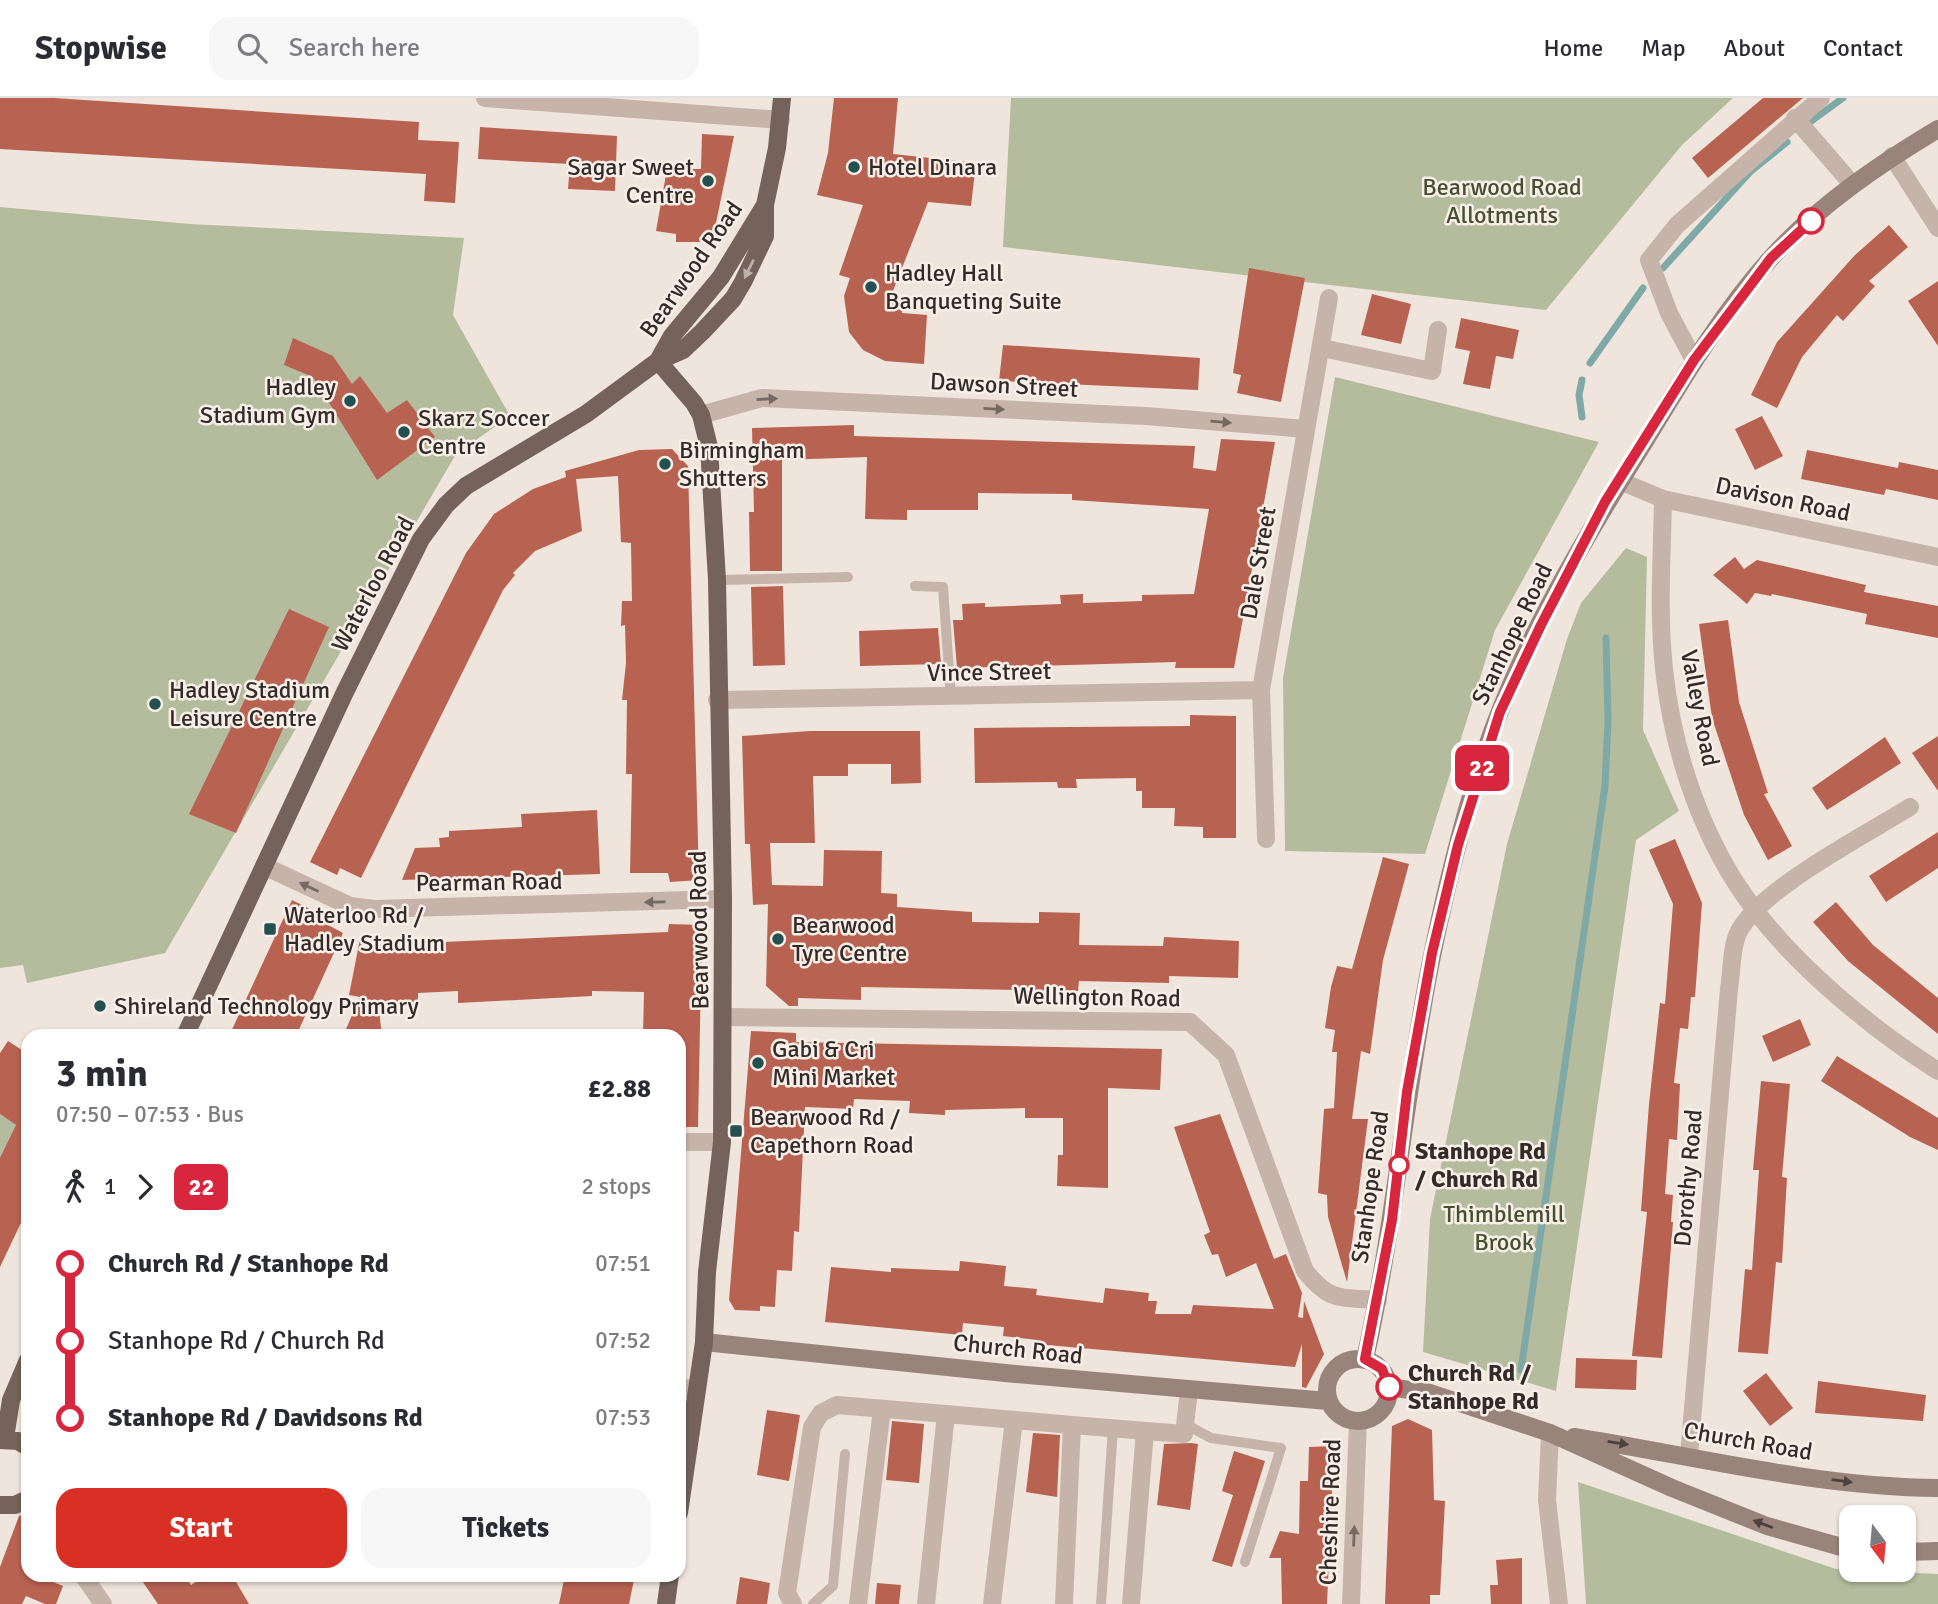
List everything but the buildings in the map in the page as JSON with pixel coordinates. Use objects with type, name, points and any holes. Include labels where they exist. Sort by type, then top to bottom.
[{"type":"main road","name":"Bearwood Road","points":[[686,1416],[688,1388],[704,1342],[707,1272],[722,1142],[725,1017],[717,580],[709,447],[701,415],[658,361],[672,336],[721,277],[765,205],[781,120],[782,98]]},
{"type":"main road","name":"Waterloo Road","points":[[188,1029],[406,565],[438,514],[475,480],[586,414],[658,361]]},
{"type":"main road","points":[[21,1376],[11,1400],[3,1439],[21,1445]]},
{"type":"main road","points":[[0,1505],[21,1502]]},
{"type":"main road","points":[[666,1604],[669,1582]]},
{"type":"street","points":[[485,98],[781,120]]},
{"type":"street","points":[[1694,360],[1669,313],[1649,260],[1677,225],[1795,118],[1821,98]]},
{"type":"street","points":[[1795,118],[1852,184]]},
{"type":"street","name":"Stanhope Road","points":[[1365,1359],[1392,1220],[1407,1092],[1432,953],[1458,845],[1500,712],[1541,625],[1605,502],[1694,360],[1771,258],[1852,184],[1938,129]]},
{"type":"street","points":[[1892,156],[1938,228]]},
{"type":"street","name":"Dale Street","points":[[1266,839],[1261,690],[1329,298]]},
{"type":"street","points":[[1322,348],[1432,370],[1438,330]]},
{"type":"street","name":"Dawson Street","points":[[701,415],[762,398],[1146,416],[1306,429]]},
{"type":"street","name":"Davison Road","points":[[1620,481],[1663,499],[1938,557]]},
{"type":"street","name":"Valley Road","points":[[1663,499],[1660,616],[1672,724],[1696,806],[1754,910],[1860,1015],[1938,1071]]},
{"type":"street","name":"Vince Street","points":[[718,700],[951,698],[1261,690]]},
{"type":"street","points":[[1754,910],[1793,881],[1910,807]]},
{"type":"street","name":"Pearman Road","points":[[264,866],[350,906],[376,909],[723,899]]},
{"type":"street","name":"Dorothy Road","points":[[1689,1455],[1729,989],[1738,932],[1754,910]]},
{"type":"street","name":"Wellington Road","points":[[725,1017],[1190,1022],[1226,1055],[1305,1271],[1322,1292],[1340,1297],[1378,1300]]},
{"type":"street","points":[[686,1142],[722,1142]]},
{"type":"street","name":"Church Road","points":[[704,1342],[1189,1390],[1328,1401]]},
{"type":"street","points":[[1328,1401],[1326,1391],[1331,1373],[1346,1360],[1365,1359],[1382,1369],[1389,1387]]},
{"type":"street","name":"Church Road","points":[[1389,1387],[1430,1393],[1550,1433],[1672,1488],[1767,1526],[1839,1546]]},
{"type":"street","name":"Cheshire Road","points":[[1328,1401],[1340,1416],[1358,1421],[1368,1419],[1384,1407],[1389,1387]]},
{"type":"street","points":[[793,1604],[787,1593],[811,1427],[821,1413],[837,1405],[1184,1434],[1189,1390]]},
{"type":"street","points":[[858,1604],[882,1409]]},
{"type":"street","points":[[926,1604],[946,1414]]},
{"type":"street","points":[[992,1604],[1014,1420]]},
{"type":"street","name":"Cheshire Road","points":[[1351,1604],[1358,1421]]},
{"type":"street","points":[[1064,1604],[1072,1425]]},
{"type":"street","points":[[1131,1604],[1145,1431]]},
{"type":"street","points":[[1550,1433],[1547,1500],[1559,1604]]},
{"type":"street","name":"Church Road","points":[[1550,1433],[1689,1455],[1765,1472],[1899,1487],[1938,1488]]},
{"type":"street","points":[[1916,1552],[1938,1551]]},
{"type":"street","points":[[88,1582],[103,1604]]},
{"type":"lane","points":[[717,580],[848,577]]},
{"type":"lane","points":[[915,586],[943,587],[951,698]]},
{"type":"lane","points":[[1185,1424],[1211,1438],[1281,1448],[1245,1562]]},
{"type":"lane","points":[[1101,1604],[1113,1428]]},
{"type":"lane","points":[[813,1604],[832,1586],[845,1454]]},
{"type":"green space","name":"Bearwood Road Allotments","points":[[1011,98],[1733,98],[1682,145],[1546,310],[1003,247]]},
{"type":"green space","name":"Hadley Stadium Leisure Centre","points":[[0,207],[190,224],[464,238],[453,315],[510,416],[456,454],[165,953],[27,983],[23,965],[0,968]]},
{"type":"green space","points":[[1335,377],[1599,442],[1495,630],[1425,854],[1285,851],[1283,678]]},
{"type":"green space","name":"Thimblemill Brook","points":[[1626,548],[1647,557],[1643,730],[1679,811],[1636,840],[1556,1391],[1423,1352],[1430,1219],[1507,844],[1567,639],[1581,603]]},
{"type":"green space","points":[[0,1114],[16,1125],[0,1164]]},
{"type":"green space","points":[[1578,1482],[1839,1569],[1839,1582],[1916,1582],[1916,1573],[1938,1574],[1938,1604],[1586,1604]]},
{"type":"waterway","name":"Thimblemill Brook","points":[[1810,122],[1843,98]]},
{"type":"waterway","name":"Thimblemill Brook","points":[[1663,268],[1751,171],[1787,142]]},
{"type":"waterway","name":"Thimblemill Brook","points":[[1590,363],[1643,288]]},
{"type":"waterway","name":"Thimblemill Brook","points":[[1582,380],[1579,395],[1582,417]]},
{"type":"waterway","name":"Thimblemill Brook","points":[[1521,1370],[1605,786],[1608,721],[1606,638]]},
{"type":"bus line","name":"22","points":[[1389,1387],[1382,1369],[1365,1359],[1392,1220],[1407,1092],[1432,953],[1458,845],[1500,712],[1541,625],[1605,502],[1694,360],[1771,258],[1811,221]]},
{"type":"place","name":"Hotel Dinara","points":[[854,167]]},
{"type":"place","name":"Sagar Sweet Centre","points":[[708,181]]},
{"type":"place","name":"Hadley Hall Banqueting Suite","points":[[871,287]]},
{"type":"place","name":"Hadley Stadium Gym","points":[[350,401]]},
{"type":"place","name":"Skarz Soccer Centre","points":[[404,432]]},
{"type":"place","name":"Birmingham Shutters","points":[[665,464]]},
{"type":"place","name":"Hadley Stadium Leisure Centre","points":[[155,704]]},
{"type":"place","name":"Waterloo Rd / Hadley Stadium","points":[[270,929]]},
{"type":"place","name":"Bearwood Tyre Centre","points":[[778,939]]},
{"type":"place","name":"Shireland Technology Primary","points":[[100,1006]]},
{"type":"place","name":"Gabi & Cri Mini Market","points":[[758,1063]]},
{"type":"place","name":"Bearwood Rd / Capethorn Road","points":[[736,1131]]},
{"type":"place","name":"Stanhope Rd / Church Rd","points":[[1399,1165]]},
{"type":"place","name":"Church Rd / Stanhope Rd","points":[[1389,1387]]}]
